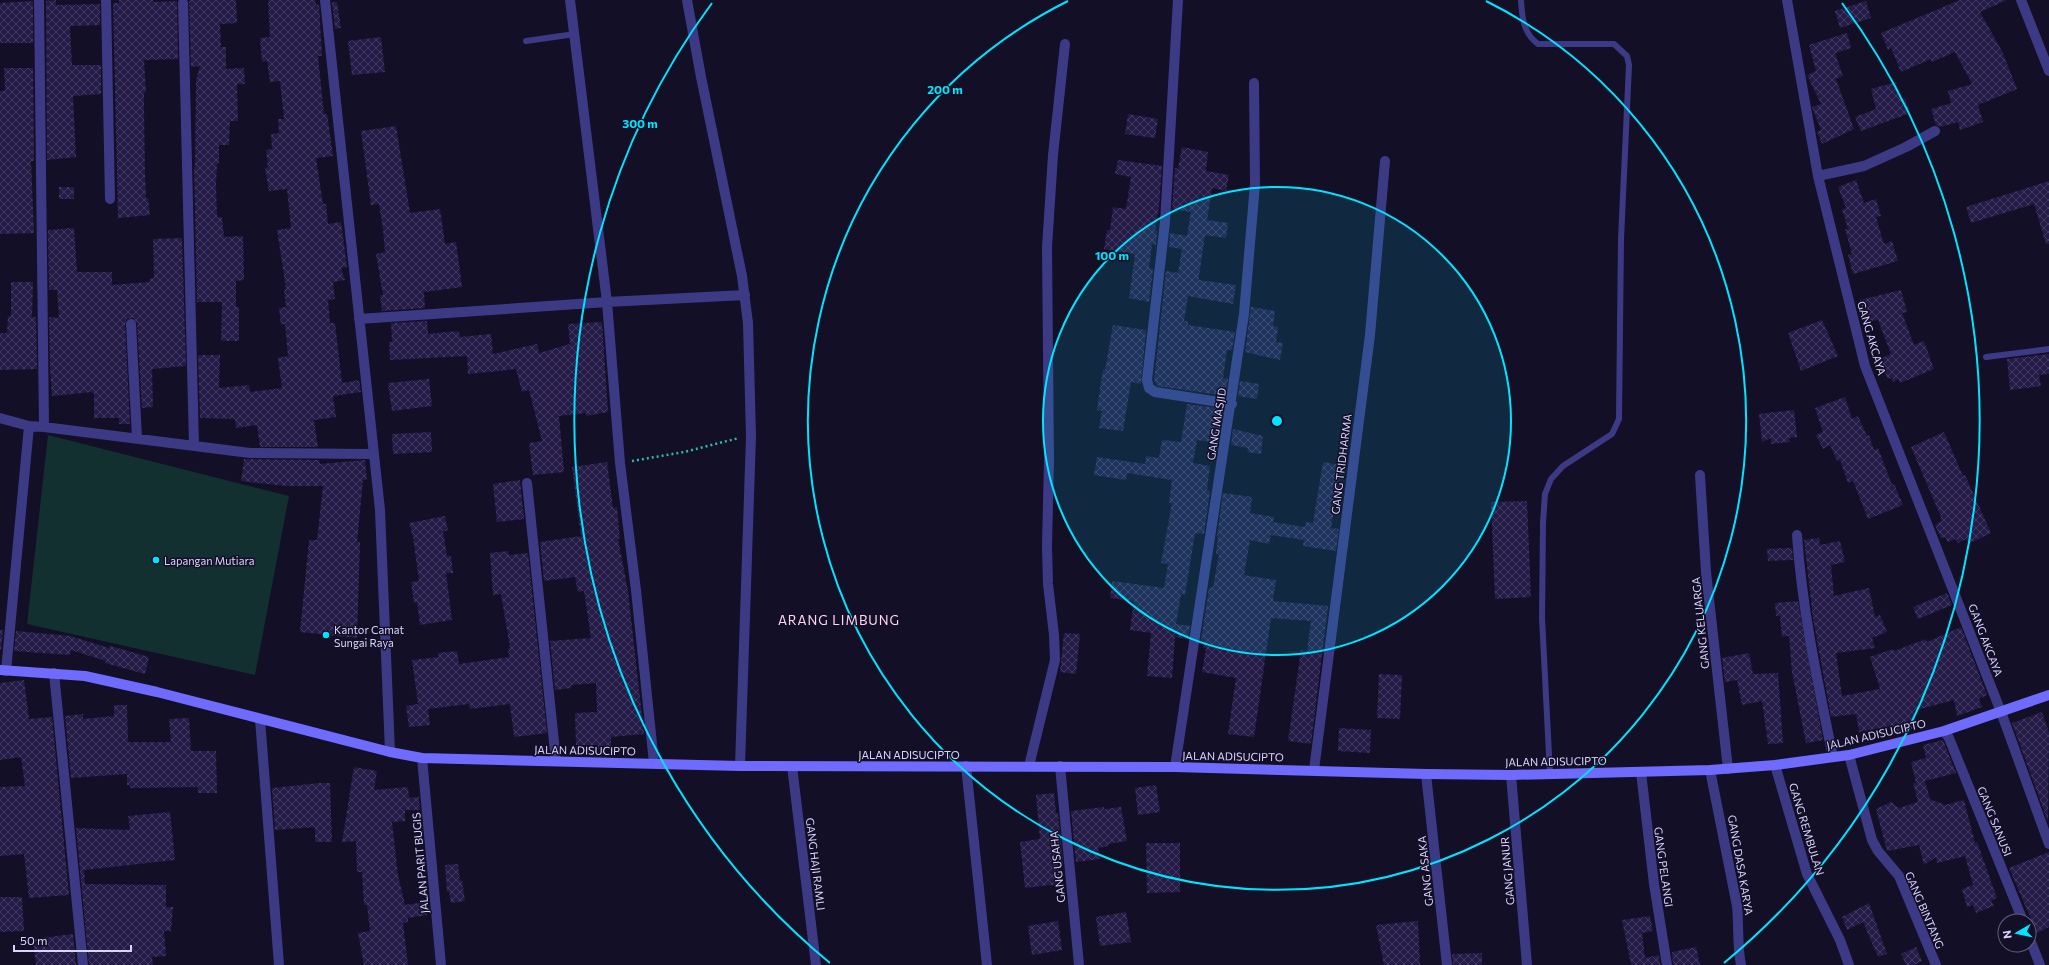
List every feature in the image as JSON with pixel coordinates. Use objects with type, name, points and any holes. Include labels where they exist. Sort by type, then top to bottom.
[{"type":"main road","name":"JALAN ADISUCIPTO","points":[[3,670],[54,673],[100,679],[390,752],[422,758],[740,766],[1175,766],[1426,774],[1550,774],[1710,770],[1774,764],[1849,754],[1944,731],[2049,695]]},
{"type":"street","points":[[39,0],[44,428]]},
{"type":"street","points":[[106,0],[110,198]]},
{"type":"street","points":[[325,0],[372,454],[380,510],[390,752]]},
{"type":"street","points":[[570,0],[607,302],[620,463],[636,590],[654,763]]},
{"type":"street","points":[[687,0],[701,77],[742,276],[748,323],[751,436],[740,766]]},
{"type":"street","points":[[1178,0],[1165,222],[1147,380],[1149,388],[1155,392],[1232,404]]},
{"type":"street","name":"GANG AKCAYA","points":[[1787,0],[1818,176],[1866,366],[2001,712],[2049,844]]},
{"type":"street","points":[[2021,0],[2049,71]]},
{"type":"street","points":[[183,3],[194,446]]},
{"type":"street","points":[[1029,766],[1055,660],[1054,635],[1048,584],[1047,546],[1047,247],[1053,155],[1065,44]]},
{"type":"street","name":"GANG MASJID","points":[[1175,766],[1232,404],[1244,314],[1255,184],[1254,83]]},
{"type":"street","points":[[1818,176],[1864,166],[1906,147],[1935,131]]},
{"type":"street","name":"GANG TRIDHARMA","points":[[1314,770],[1333,636],[1348,501],[1370,335],[1385,161]]},
{"type":"street","points":[[359,319],[607,302],[744,295]]},
{"type":"street","points":[[131,324],[136,438]]},
{"type":"street","points":[[0,418],[29,426],[250,453],[372,454]]},
{"type":"street","points":[[3,670],[29,426]]},
{"type":"street","name":"GANG KELUARGA","points":[[1700,474],[1708,593],[1728,768]]},
{"type":"street","points":[[527,483],[556,761]]},
{"type":"street","points":[[1797,535],[1799,560],[1816,678],[1833,757]]},
{"type":"street","points":[[54,673],[83,965]]},
{"type":"street","points":[[260,719],[279,965]]},
{"type":"street","name":"GANG SANUSI","points":[[1944,731],[1949,738],[2020,913]]},
{"type":"street","name":"GANG BINTANG","points":[[1849,754],[1872,840],[1878,851],[1899,876],[1936,965]]},
{"type":"street","name":"JALAN PARIT BUGIS","points":[[422,758],[441,965]]},
{"type":"street","name":"GANG REMBULAN","points":[[1774,764],[1807,874],[1840,940],[1850,965]]},
{"type":"street","name":"GANG HAJI RAMLI","points":[[792,766],[816,965]]},
{"type":"street","points":[[966,766],[987,965]]},
{"type":"street","name":"GANG USAHA","points":[[1060,766],[1079,965]]},
{"type":"street","name":"GANG DASA KARYA","points":[[1710,770],[1737,906],[1739,927],[1738,950],[1741,965]]},
{"type":"street","name":"GANG PELANGI","points":[[1641,772],[1653,876],[1667,965]]},
{"type":"street","name":"GANG ASAKA","points":[[1426,774],[1447,965]]},
{"type":"street","name":"GANG JANUR","points":[[1511,774],[1527,965]]},
{"type":"street","points":[[2035,953],[2040,965]]},
{"type":"lane","points":[[1522,0],[1524,26],[1529,37],[1538,44],[1614,44],[1627,56],[1629,65],[1621,238],[1619,420],[1612,434],[1563,466],[1551,479],[1545,494],[1542,523],[1542,618],[1550,774]]},
{"type":"lane","points":[[526,41],[575,34]]},
{"type":"lane","points":[[1986,357],[2049,349]]},
{"type":"path","points":[[620,463],[684,452],[751,436]]},
{"type":"green space","name":"Lapangan Mutiara","points":[[48,435],[289,496],[255,675],[27,624]]},
{"type":"building","points":[[56,0],[56,5],[100,4],[100,25],[70,26],[72,65],[101,65],[101,94],[73,96],[76,157],[47,160],[46,1]]},
{"type":"building","points":[[119,0],[153,0],[153,2],[177,1],[178,59],[144,60],[146,92],[144,93],[145,174],[146,198],[148,198],[150,215],[118,218],[113,3],[119,3]]},
{"type":"building","points":[[236,0],[237,23],[220,24],[221,47],[226,47],[226,69],[244,68],[245,84],[237,84],[238,121],[230,121],[229,145],[219,145],[219,163],[217,164],[216,185],[217,217],[222,217],[224,237],[243,236],[244,280],[236,281],[236,307],[239,307],[239,341],[221,341],[222,302],[197,302],[194,167],[196,80],[200,66],[191,67],[189,1]]},
{"type":"building","points":[[268,0],[315,0],[316,5],[319,4],[322,56],[318,56],[324,114],[327,114],[333,156],[316,158],[323,204],[326,204],[328,224],[341,222],[347,267],[341,268],[345,280],[333,282],[335,299],[328,300],[330,323],[335,323],[342,383],[359,380],[361,392],[333,396],[336,417],[314,420],[318,447],[260,447],[257,425],[236,428],[235,419],[200,418],[198,355],[220,355],[219,388],[249,385],[250,392],[282,388],[278,358],[288,356],[285,324],[281,325],[279,308],[286,307],[284,289],[286,289],[277,230],[291,228],[287,189],[269,191],[265,168],[268,167],[266,150],[272,149],[271,134],[279,133],[278,119],[284,119],[280,81],[270,82],[267,61],[262,62],[260,38],[270,37]]},
{"type":"building","points":[[1960,0],[2007,0],[1980,12],[2002,51],[2017,89],[1978,105],[1983,122],[1960,130],[1958,122],[1940,127],[1936,125],[1931,109],[1951,103],[1948,91],[1972,84],[1955,52],[1932,62],[1931,59],[1901,72],[1891,48],[1888,50],[1881,33]]},
{"type":"building","points":[[33,1],[33,43],[0,43],[0,3]]},
{"type":"building","points":[[1866,1],[1871,18],[1840,28],[1835,11]]},
{"type":"building","points":[[332,2],[337,2],[341,28],[335,29]]},
{"type":"building","points":[[1847,33],[1851,48],[1835,53],[1843,76],[1836,79],[1854,129],[1822,144],[1817,132],[1821,130],[1812,107],[1821,104],[1807,75],[1816,71],[1809,45]]},
{"type":"building","points":[[381,37],[385,72],[352,75],[348,41]]},
{"type":"building","points":[[4,68],[33,68],[34,161],[31,161],[34,233],[0,234],[0,91],[5,91]]},
{"type":"building","points":[[1896,82],[1901,100],[1905,98],[1910,113],[1861,131],[1855,117],[1876,109],[1871,89]]},
{"type":"building","points":[[1128,114],[1158,119],[1155,138],[1125,134]]},
{"type":"building","points":[[396,126],[410,213],[440,209],[445,244],[456,242],[462,287],[424,292],[425,308],[382,311],[380,295],[383,295],[376,254],[385,252],[383,229],[379,204],[371,205],[361,131]]},
{"type":"building","points":[[1182,147],[1208,152],[1206,171],[1229,175],[1226,191],[1212,188],[1207,220],[1228,223],[1226,238],[1205,235],[1199,280],[1236,285],[1233,304],[1188,296],[1184,321],[1188,321],[1188,325],[1235,332],[1232,350],[1227,350],[1223,378],[1228,379],[1225,394],[1220,393],[1219,395],[1157,386],[1154,380],[1166,271],[1178,273],[1182,249],[1169,247],[1170,233],[1187,236],[1191,212],[1172,209],[1175,168],[1178,169]]},
{"type":"building","points":[[1118,160],[1162,166],[1159,207],[1155,231],[1157,231],[1156,245],[1152,244],[1149,268],[1153,269],[1149,302],[1129,298],[1135,254],[1104,249],[1107,230],[1110,230],[1113,207],[1126,209],[1131,177],[1115,174]]},
{"type":"building","points":[[1856,180],[1864,203],[1876,199],[1881,216],[1876,217],[1884,244],[1892,241],[1898,261],[1853,274],[1848,255],[1852,254],[1845,229],[1848,229],[1842,209],[1846,208],[1838,187]]},
{"type":"building","points":[[2049,181],[2049,244],[2046,244],[2034,204],[1971,223],[1966,207]]},
{"type":"building","points":[[59,187],[74,187],[74,199],[59,199]]},
{"type":"building","points":[[74,228],[77,272],[112,272],[112,285],[150,282],[149,279],[154,278],[153,239],[182,238],[186,366],[152,369],[153,407],[142,408],[137,324],[134,318],[127,319],[125,324],[130,424],[119,424],[119,418],[94,418],[94,394],[92,392],[52,396],[49,317],[59,318],[57,290],[49,290],[48,230]]},
{"type":"building","points":[[11,282],[33,282],[32,317],[36,317],[37,369],[0,370],[0,333],[7,333],[8,316],[11,316]]},
{"type":"building","points":[[1901,290],[1907,312],[1902,313],[1914,345],[1924,341],[1934,369],[1900,383],[1899,379],[1893,382],[1892,378],[1888,379],[1886,375],[1879,359],[1891,354],[1878,320],[1864,322],[1860,300]]},
{"type":"building","points":[[1251,307],[1275,311],[1273,326],[1278,327],[1276,342],[1283,343],[1280,360],[1245,352]]},
{"type":"building","points":[[1822,320],[1838,356],[1801,371],[1788,333]]},
{"type":"building","points":[[427,321],[428,334],[459,331],[460,337],[491,334],[493,354],[537,344],[539,353],[570,344],[568,324],[602,322],[608,412],[586,416],[586,413],[559,416],[564,472],[533,475],[529,443],[542,441],[529,390],[522,392],[516,369],[468,374],[467,356],[390,360],[389,342],[392,342],[391,323]]},
{"type":"building","points":[[1113,325],[1146,330],[1141,384],[1131,382],[1123,431],[1099,428],[1102,411],[1097,410],[1103,369],[1105,370]]},
{"type":"building","points":[[2049,354],[2049,374],[2039,375],[2041,386],[2010,390],[2007,359]]},
{"type":"building","points":[[429,379],[432,406],[392,411],[388,383]]},
{"type":"building","points":[[1240,381],[1259,384],[1257,399],[1238,396]]},
{"type":"building","points":[[1845,397],[1852,419],[1858,416],[1867,436],[1869,435],[1874,450],[1878,448],[1892,485],[1894,484],[1903,505],[1868,519],[1853,481],[1848,483],[1840,460],[1837,461],[1830,445],[1823,449],[1816,435],[1823,432],[1815,408]]},
{"type":"building","points":[[1187,404],[1218,408],[1215,426],[1220,427],[1218,443],[1197,440],[1193,463],[1210,466],[1207,490],[1210,491],[1204,534],[1195,533],[1185,595],[1181,594],[1176,624],[1190,626],[1188,639],[1175,637],[1172,678],[1147,676],[1151,633],[1130,630],[1134,601],[1110,598],[1112,581],[1164,588],[1168,564],[1161,563],[1172,503],[1169,503],[1172,480],[1127,473],[1126,480],[1094,475],[1097,457],[1145,464],[1146,456],[1159,458],[1162,440],[1181,442]]},
{"type":"building","points":[[1794,410],[1797,437],[1789,438],[1790,442],[1771,444],[1771,438],[1762,442],[1759,414]]},
{"type":"building","points":[[1233,429],[1263,436],[1261,454],[1247,452],[1248,448],[1231,445]]},
{"type":"building","points":[[431,432],[432,452],[393,454],[392,434]]},
{"type":"building","points":[[1944,432],[1963,476],[1965,475],[1991,533],[1968,544],[1966,539],[1958,543],[1956,539],[1948,542],[1945,537],[1941,538],[1935,525],[1941,521],[1941,517],[1911,447]]},
{"type":"building","points":[[244,459],[319,460],[320,464],[365,460],[367,480],[363,480],[357,542],[360,542],[357,638],[300,632],[309,540],[317,540],[323,486],[286,486],[241,481]]},
{"type":"building","points":[[607,462],[613,508],[617,507],[620,539],[618,539],[628,591],[644,734],[611,737],[611,748],[597,749],[597,745],[576,745],[575,713],[597,712],[596,683],[571,685],[571,688],[555,690],[550,641],[591,638],[584,591],[578,592],[575,577],[544,581],[540,542],[581,536],[572,467]]},
{"type":"building","points":[[1323,462],[1341,465],[1331,528],[1339,529],[1336,551],[1303,546],[1304,540],[1271,535],[1269,544],[1250,540],[1244,575],[1276,580],[1273,601],[1328,606],[1311,744],[1288,741],[1301,650],[1307,651],[1311,621],[1271,618],[1254,737],[1228,734],[1236,678],[1202,672],[1206,648],[1203,648],[1204,642],[1201,641],[1209,588],[1213,587],[1219,554],[1216,554],[1217,536],[1223,493],[1252,497],[1250,513],[1274,517],[1273,522],[1305,527],[1306,522],[1313,523]]},
{"type":"building","points":[[520,480],[524,519],[497,522],[493,484]]},
{"type":"building","points":[[1527,501],[1531,597],[1495,599],[1491,502]]},
{"type":"building","points":[[445,516],[448,531],[443,531],[447,556],[451,556],[453,573],[446,573],[452,620],[420,625],[417,602],[414,603],[411,582],[419,581],[413,537],[409,523]]},
{"type":"building","points":[[1819,538],[1820,545],[1840,541],[1845,562],[1831,565],[1834,596],[1869,588],[1875,617],[1880,615],[1887,632],[1872,638],[1875,648],[1836,653],[1842,696],[1880,689],[1870,657],[1893,649],[1894,651],[1926,639],[1927,642],[1961,627],[1987,695],[1979,699],[1982,707],[1957,716],[1954,700],[1913,711],[1917,727],[1894,734],[1891,726],[1859,732],[1856,714],[1831,717],[1813,618],[1804,540]]},
{"type":"building","points":[[1792,548],[1793,560],[1768,561],[1767,549]]},
{"type":"building","points":[[508,551],[509,555],[528,553],[547,733],[514,737],[510,704],[470,709],[469,704],[428,709],[430,725],[409,727],[406,706],[418,704],[412,660],[439,657],[438,653],[457,651],[459,664],[509,657],[508,648],[510,648],[501,594],[493,595],[490,553]]},
{"type":"building","points":[[1947,593],[1952,605],[1918,619],[1913,607]]},
{"type":"building","points":[[1798,601],[1823,740],[1806,743],[1792,672],[1789,636],[1782,637],[1780,616],[1776,616],[1775,603]]},
{"type":"building","points":[[0,630],[3,630],[1,650],[0,650]]},
{"type":"building","points":[[16,631],[70,636],[109,648],[110,646],[149,657],[145,674],[105,663],[106,661],[71,650],[70,655],[14,651]]},
{"type":"building","points":[[1064,633],[1080,634],[1076,674],[1060,672]]},
{"type":"building","points":[[1749,653],[1753,674],[1778,673],[1783,743],[1768,744],[1762,701],[1742,705],[1737,680],[1725,682],[1722,658]]},
{"type":"building","points":[[1379,674],[1402,675],[1400,719],[1377,718]]},
{"type":"building","points":[[24,680],[29,719],[52,717],[69,895],[29,898],[24,854],[0,856],[0,787],[25,786],[21,757],[0,760],[0,683]]},
{"type":"building","points":[[114,705],[127,705],[128,742],[171,742],[169,719],[189,718],[191,751],[216,751],[217,793],[198,793],[198,787],[130,788],[130,785],[127,785],[127,774],[71,778],[65,716],[83,714],[83,719],[114,716]]},
{"type":"building","points":[[2042,712],[2049,733],[2048,822],[2012,723]]},
{"type":"building","points":[[1339,728],[1371,730],[1370,753],[1338,751]]},
{"type":"building","points":[[1943,740],[1956,773],[1925,781],[1930,799],[1945,805],[1964,800],[1975,843],[1977,842],[1997,898],[1991,901],[1994,906],[1976,913],[1973,905],[1967,907],[1962,889],[1973,885],[1965,856],[1937,863],[1936,857],[1924,865],[1919,845],[1887,851],[1876,809],[1891,802],[1899,808],[1918,802],[1913,783],[1916,783],[1911,762],[1926,758],[1923,745]]},
{"type":"building","points":[[354,767],[377,771],[374,790],[408,787],[409,798],[419,797],[420,810],[405,810],[405,821],[392,822],[398,875],[405,905],[425,902],[427,915],[408,918],[408,922],[403,923],[408,965],[364,965],[358,933],[370,931],[367,905],[364,905],[362,872],[357,872],[356,841],[342,842]]},
{"type":"building","points":[[330,783],[332,842],[315,842],[315,827],[275,830],[272,788]]},
{"type":"building","points":[[1156,785],[1160,812],[1138,815],[1135,788]]},
{"type":"building","points":[[1054,793],[1056,813],[1058,813],[1063,863],[1058,864],[1060,884],[1025,888],[1020,842],[1040,839],[1036,795]]},
{"type":"building","points":[[1104,807],[1104,809],[1121,807],[1127,841],[1108,844],[1109,846],[1098,848],[1100,859],[1076,862],[1071,811]]},
{"type":"building","points":[[170,812],[175,860],[84,870],[85,884],[166,885],[166,907],[173,907],[171,931],[164,931],[166,956],[152,957],[153,965],[89,965],[76,828],[130,830],[128,816]]},
{"type":"building","points":[[1146,843],[1180,843],[1180,892],[1147,893]]},
{"type":"building","points":[[2049,852],[2049,927],[2037,933],[2037,913],[2028,913],[2009,868]]},
{"type":"building","points":[[458,864],[465,901],[451,903],[449,892],[447,892],[445,865]]},
{"type":"building","points":[[0,897],[22,897],[24,931],[0,932]]},
{"type":"building","points":[[1869,903],[1887,954],[1878,957],[1863,922],[1847,930],[1842,917]]},
{"type":"building","points":[[1126,912],[1131,942],[1100,946],[1096,917]]},
{"type":"building","points":[[1650,916],[1653,931],[1642,933],[1645,958],[1659,955],[1660,965],[1631,965],[1622,920]]},
{"type":"building","points":[[1058,921],[1062,950],[1032,955],[1028,926]]},
{"type":"building","points":[[1418,921],[1420,965],[1384,965],[1376,925]]},
{"type":"building","points":[[73,934],[76,965],[36,965],[33,939]]},
{"type":"building","points":[[1696,947],[1700,965],[1673,965],[1672,952]]},
{"type":"building","points":[[1916,947],[1922,961],[1914,965],[1906,965],[1901,954]]},
{"type":"building","points":[[1482,953],[1482,965],[1453,965],[1452,954]]},
{"type":"place","name":"Lapangan Mutiara","points":[[156,560]]},
{"type":"place","name":"Kantor Camat Sungai Raya","points":[[326,635]]},
{"type":"district","name":"ARANG LIMBUNG","points":[[839,620]]}]
